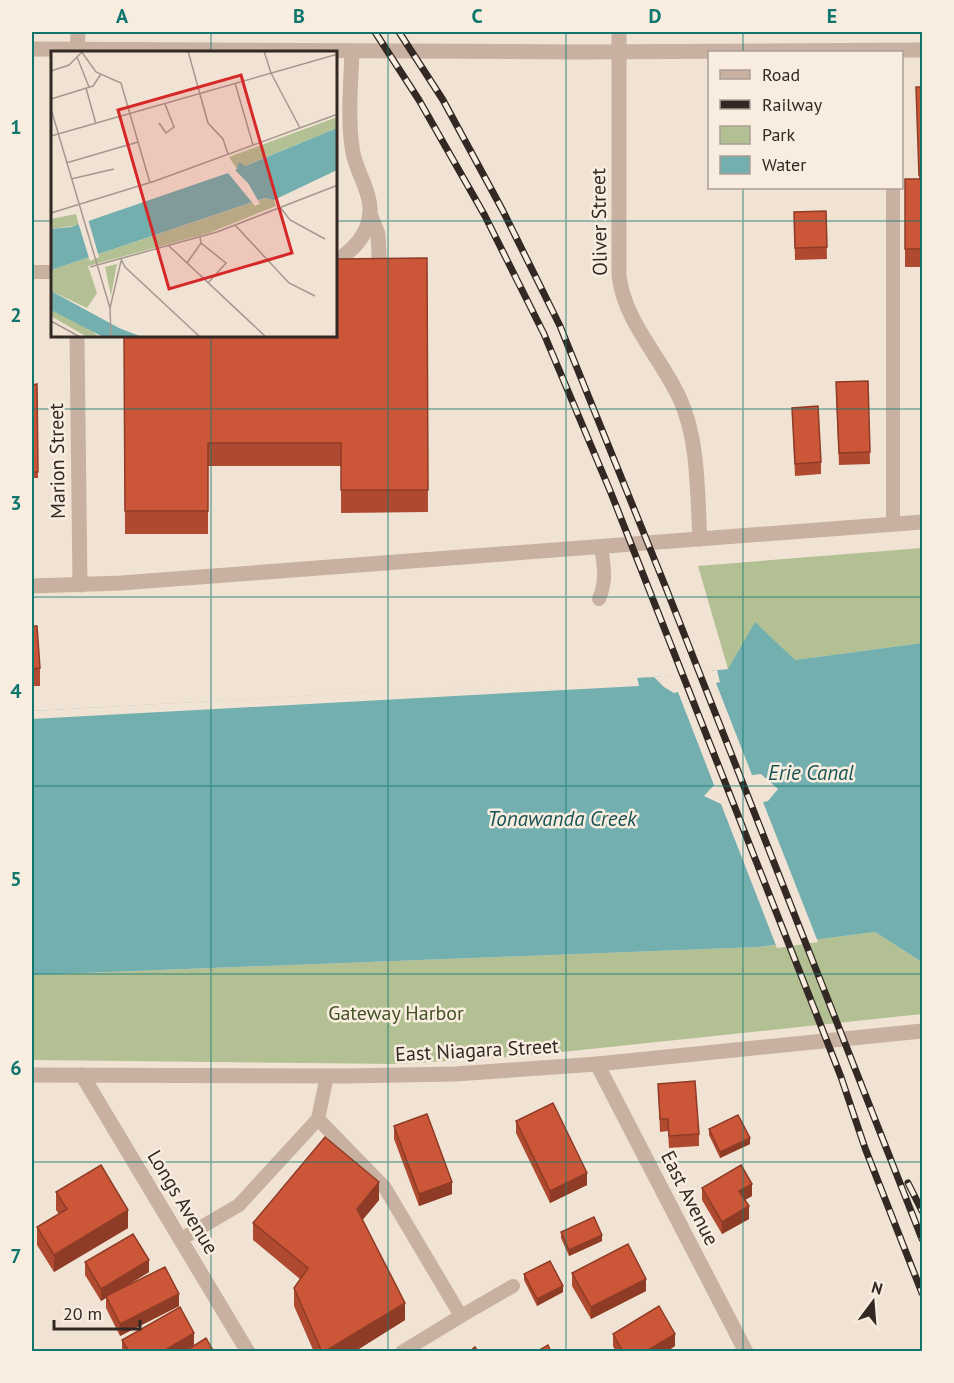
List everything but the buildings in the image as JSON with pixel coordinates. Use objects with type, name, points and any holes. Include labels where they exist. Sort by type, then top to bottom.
[{"type":"street","points":[[77,51],[78,32]]},
{"type":"street","name":"Oliver Street","points":[[619,32],[619,276],[621,293],[679,397],[689,422],[700,539]]},
{"type":"street","points":[[32,49],[77,51],[922,50]]},
{"type":"street","points":[[352,51],[350,124],[353,153],[378,234],[380,281]]},
{"type":"street","points":[[338,260],[350,253],[363,237],[370,214]]},
{"type":"street","name":"Marion Street","points":[[77,338],[80,585]]},
{"type":"street","points":[[32,586],[80,585],[922,522]]},
{"type":"street","name":"East Niagara Street","points":[[32,1075],[454,1074],[597,1064],[922,1031]]},
{"type":"street","name":"East Avenue","points":[[597,1064],[746,1352]]},
{"type":"street","name":"Longs Avenue","points":[[82,1075],[248,1352]]},
{"type":"lane","points":[[893,189],[893,524]]},
{"type":"lane","points":[[32,272],[51,272]]},
{"type":"lane","points":[[599,599],[606,575],[601,546]]},
{"type":"lane","points":[[181,1239],[239,1205],[318,1119],[327,1076]]},
{"type":"lane","points":[[318,1119],[384,1188],[461,1316]]},
{"type":"lane","points":[[402,1352],[513,1286]]},
{"type":"green space","points":[[922,548],[922,643],[728,669],[698,566]]},
{"type":"green space","name":"Gateway Harbor","points":[[875,932],[922,962],[922,1014],[524,1056],[397,1064],[32,1060],[32,975],[759,947]]},
{"type":"water","name":"Tonawanda Creek","points":[[755,622],[795,660],[922,643],[922,962],[875,932],[759,947],[32,975],[32,711],[654,677],[728,669]]},
{"type":"pier","points":[[710,668],[711,671],[717,670],[720,682],[716,683],[752,775],[761,774],[778,789],[768,801],[763,802],[818,942],[777,948],[721,804],[704,796],[714,785],[678,692],[674,693],[664,687],[654,677],[670,675],[670,672]]},
{"type":"pier","points":[[637,677],[639,686],[32,719],[32,711]]},
{"type":"railway","points":[[375,32],[419,100],[485,216],[544,334],[611,493],[841,1077],[865,1148],[922,1293]]},
{"type":"railway","points":[[399,32],[443,100],[503,211],[560,326],[666,588],[922,1239]]},
{"type":"railway","points":[[908,1183],[922,1211]]},
{"type":"water label","name":"Erie Canal","points":[[811,772]]}]
